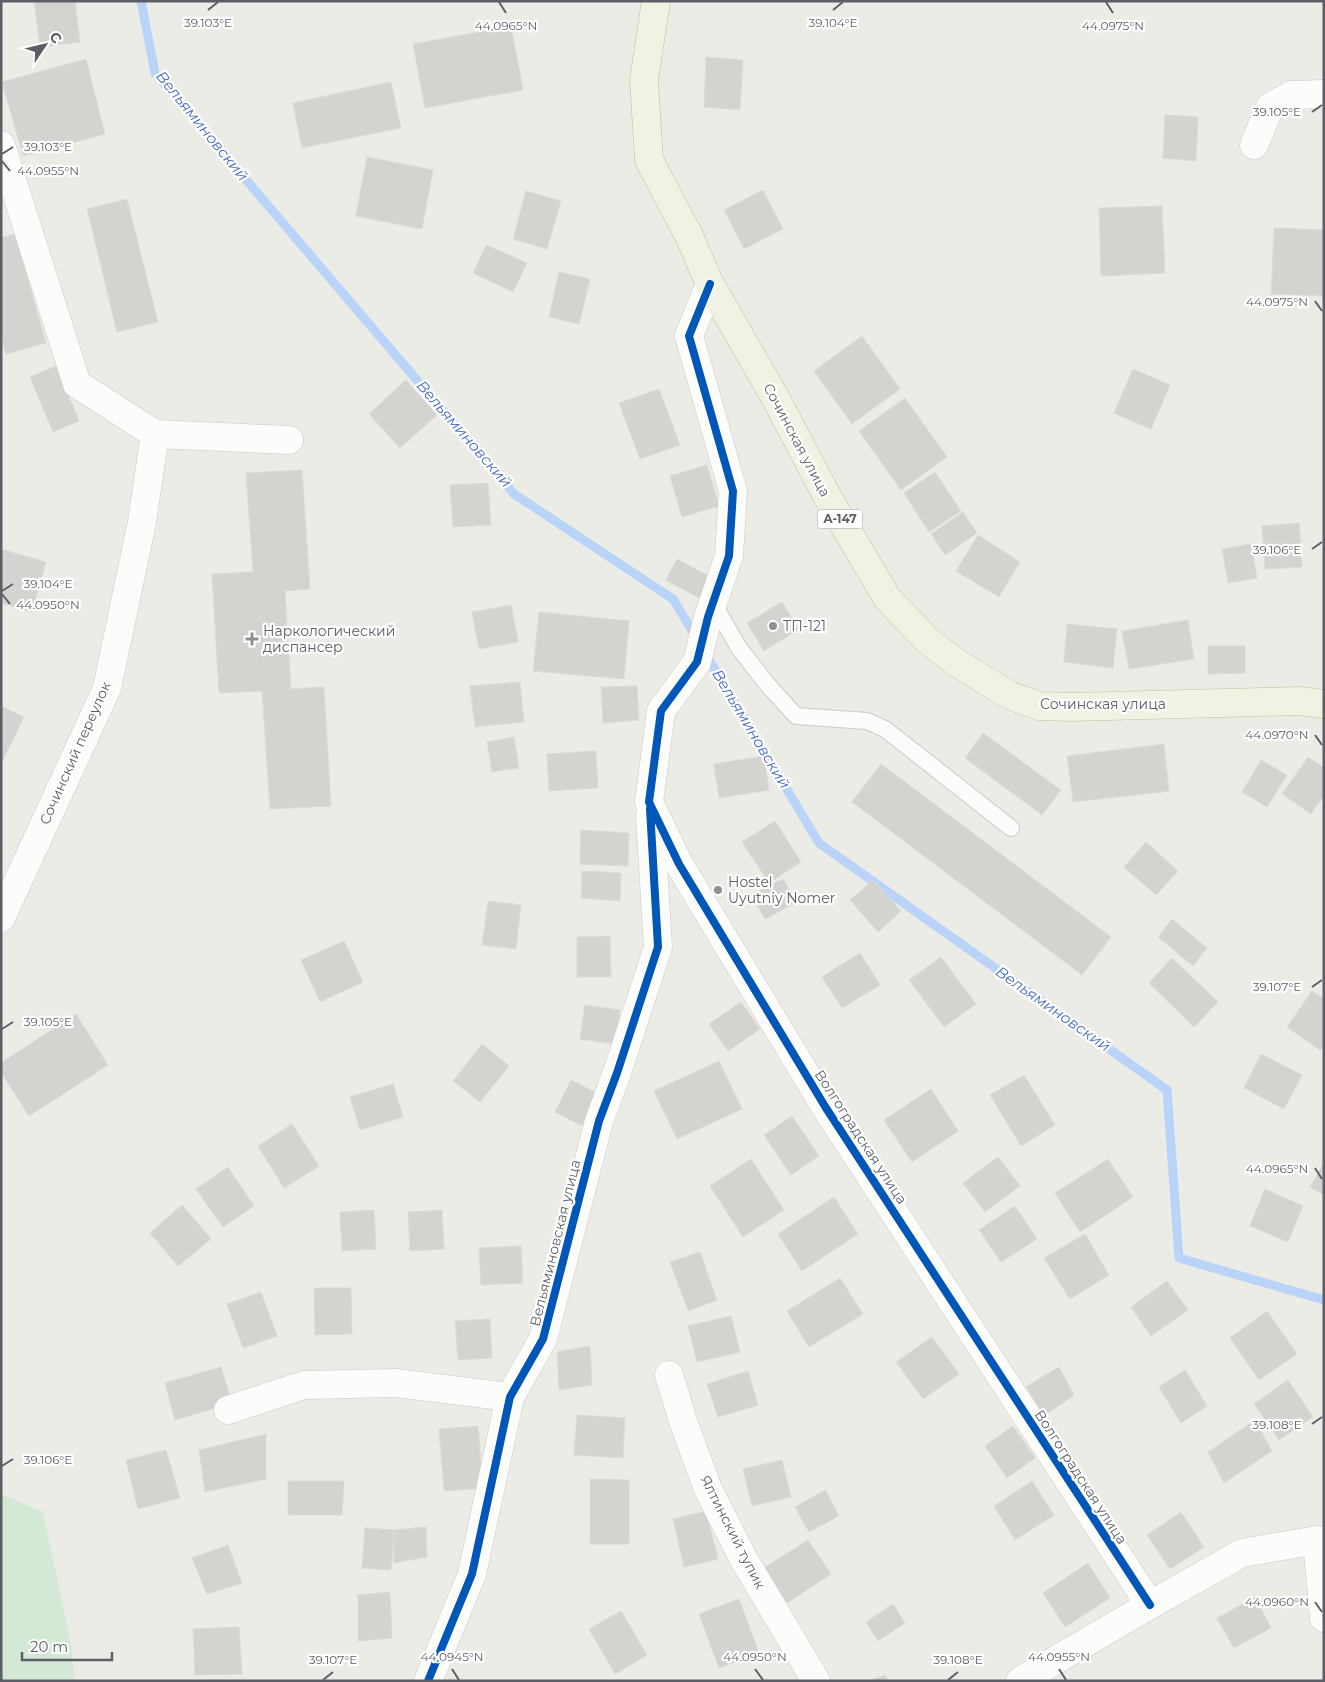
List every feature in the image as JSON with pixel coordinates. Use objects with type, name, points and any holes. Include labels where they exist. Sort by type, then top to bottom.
[{"type":"highway","name":"Сочинская улица","points":[[656,1],[644,80],[649,160],[689,236],[710,284],[776,400],[827,496],[886,598],[928,642],[957,663],[1009,695],[1039,706],[1070,707],[1299,701],[1324,704]]},
{"type":"street","points":[[1254,144],[1270,107],[1291,95],[1324,94]]},
{"type":"street","points":[[1,144],[77,384],[155,434],[289,440]]},
{"type":"street","points":[[649,802],[661,710],[697,662],[710,610],[729,556],[733,491],[689,336],[710,284]]},
{"type":"street","name":"Сочинский переулок","points":[[1,918],[107,688],[142,522],[155,434]]},
{"type":"street","name":"Вельяминовская улица","points":[[428,1681],[472,1574],[510,1397],[543,1338],[599,1121],[617,1073],[658,947],[649,802]]},
{"type":"street","name":"Волгоградская улица","points":[[649,802],[679,864],[826,1108],[1150,1605]]},
{"type":"street","name":"Ялтинский тупик","points":[[669,1375],[684,1424],[708,1489],[743,1558],[816,1681]]},
{"type":"street","points":[[228,1410],[304,1385],[396,1383],[510,1397]]},
{"type":"street","points":[[1020,1681],[1242,1553],[1320,1540],[1324,1618]]},
{"type":"lane","points":[[710,610],[767,684],[796,716],[867,721],[885,729],[1010,828]]},
{"type":"green space","points":[[1,1494],[43,1512],[72,1648],[74,1681],[1,1681]]},
{"type":"building","points":[[34,1],[75,1],[80,42],[40,47]]},
{"type":"building","points":[[511,26],[523,90],[425,108],[413,44]]},
{"type":"building","points":[[706,57],[743,60],[740,110],[704,107]]},
{"type":"building","points":[[86,59],[105,134],[23,156],[2,82]]},
{"type":"building","points":[[391,82],[401,128],[302,148],[293,103]]},
{"type":"building","points":[[1165,115],[1198,117],[1196,161],[1163,158]]},
{"type":"building","points":[[367,157],[433,170],[422,229],[356,216]]},
{"type":"building","points":[[763,190],[783,229],[744,249],[724,210]]},
{"type":"building","points":[[526,191],[561,201],[547,249],[513,239]]},
{"type":"building","points":[[127,199],[158,322],[117,332],[87,209]]},
{"type":"building","points":[[1162,206],[1165,273],[1101,276],[1099,208]]},
{"type":"building","points":[[1274,228],[1324,230],[1324,296],[1271,294]]},
{"type":"building","points":[[15,234],[46,343],[6,354],[1,337],[1,238]]},
{"type":"building","points":[[486,245],[527,263],[513,292],[473,273]]},
{"type":"building","points":[[559,272],[590,279],[579,324],[549,317]]},
{"type":"building","points":[[862,336],[900,389],[852,424],[814,371]]},
{"type":"building","points":[[56,366],[79,421],[53,432],[30,377]]},
{"type":"building","points":[[1133,369],[1170,385],[1151,429],[1114,413]]},
{"type":"building","points":[[406,380],[437,415],[400,448],[369,414]]},
{"type":"building","points":[[659,389],[680,445],[640,459],[619,403]]},
{"type":"building","points":[[905,398],[947,457],[901,490],[859,431]]},
{"type":"building","points":[[707,465],[719,506],[682,517],[670,476]]},
{"type":"building","name":"Наркологический диспансер","points":[[302,470],[310,589],[285,591],[291,689],[324,687],[331,806],[270,809],[262,691],[219,693],[212,574],[253,572],[246,473]]},
{"type":"building","points":[[935,472],[961,511],[929,532],[904,493]]},
{"type":"building","points":[[488,483],[491,525],[453,527],[450,485]]},
{"type":"building","points":[[963,512],[977,533],[945,555],[931,534]]},
{"type":"building","points":[[1299,523],[1302,567],[1265,569],[1262,526]]},
{"type":"building","points":[[978,535],[1020,562],[999,597],[956,571]]},
{"type":"building","points":[[1251,544],[1257,578],[1228,583],[1222,549]]},
{"type":"building","points":[[1,549],[46,562],[32,612],[1,603]]},
{"type":"building","points":[[677,559],[712,578],[701,599],[666,580]]},
{"type":"building","name":"ТП-121","points":[[782,602],[799,629],[764,651],[747,623]]},
{"type":"building","points":[[511,605],[518,642],[479,649],[472,612]]},
{"type":"building","points":[[539,612],[629,621],[624,679],[533,671]]},
{"type":"building","points":[[1188,620],[1194,659],[1129,669],[1122,631]]},
{"type":"building","points":[[1067,624],[1117,629],[1113,668],[1064,662]]},
{"type":"building","points":[[1208,646],[1245,646],[1245,673],[1208,674]]},
{"type":"building","points":[[520,682],[524,722],[475,727],[470,686]]},
{"type":"building","points":[[637,686],[639,720],[603,723],[601,687]]},
{"type":"building","points":[[1,706],[24,717],[1,764]]},
{"type":"building","points":[[983,733],[1061,790],[1042,815],[965,758]]},
{"type":"building","points":[[514,737],[519,768],[492,772],[487,742]]},
{"type":"building","points":[[1164,744],[1169,791],[1073,802],[1067,756]]},
{"type":"building","points":[[596,751],[598,788],[549,791],[547,754]]},
{"type":"building","points":[[764,756],[769,790],[719,798],[714,764]]},
{"type":"building","points":[[1308,757],[1324,768],[1324,796],[1311,814],[1282,794]]},
{"type":"building","points":[[1261,760],[1287,775],[1267,807],[1242,792]]},
{"type":"building","points":[[881,764],[1111,937],[1082,975],[852,802]]},
{"type":"building","points":[[775,821],[801,862],[769,883],[742,842]]},
{"type":"building","points":[[581,830],[629,833],[628,866],[580,864]]},
{"type":"building","points":[[1146,842],[1178,871],[1156,895],[1124,867]]},
{"type":"building","points":[[582,871],[621,873],[620,901],[581,898]]},
{"type":"building","points":[[783,879],[797,902],[765,919],[751,894]]},
{"type":"building","points":[[873,880],[901,911],[878,932],[850,900]]},
{"type":"building","points":[[488,901],[521,905],[516,949],[482,945]]},
{"type":"building","points":[[1172,919],[1207,948],[1193,966],[1158,937]]},
{"type":"building","points":[[610,936],[611,977],[577,977],[577,937]]},
{"type":"building","points":[[344,941],[363,982],[320,1002],[301,960]]},
{"type":"building","points":[[860,953],[880,985],[842,1008],[822,977]]},
{"type":"building","points":[[941,957],[976,1004],[944,1027],[909,980]]},
{"type":"building","points":[[1172,958],[1218,1002],[1194,1027],[1149,983]]},
{"type":"building","points":[[1312,991],[1324,999],[1324,1046],[1320,1050],[1287,1027]]},
{"type":"building","points":[[741,1002],[760,1029],[728,1051],[709,1024]]},
{"type":"building","points":[[585,1005],[620,1010],[615,1044],[580,1039]]},
{"type":"building","points":[[76,1014],[108,1065],[29,1116],[1,1072],[1,1063]]},
{"type":"building","points":[[482,1044],[509,1066],[480,1102],[453,1081]]},
{"type":"building","points":[[1261,1054],[1302,1075],[1284,1109],[1244,1088]]},
{"type":"building","points":[[719,1061],[742,1109],[677,1139],[654,1091]]},
{"type":"building","points":[[1024,1075],[1055,1125],[1021,1146],[990,1095]]},
{"type":"building","points":[[571,1080],[598,1094],[582,1126],[555,1112]]},
{"type":"building","points":[[393,1084],[403,1117],[360,1130],[350,1097]]},
{"type":"building","points":[[931,1089],[958,1131],[912,1162],[884,1120]]},
{"type":"building","points":[[792,1116],[819,1156],[791,1175],[764,1135]]},
{"type":"building","points":[[292,1124],[319,1166],[284,1188],[258,1146]]},
{"type":"building","points":[[998,1157],[1020,1186],[985,1212],[963,1183]]},
{"type":"building","points":[[751,1159],[784,1210],[743,1237],[710,1186]]},
{"type":"building","points":[[1108,1159],[1133,1197],[1080,1232],[1055,1193]]},
{"type":"building","points":[[1324,1163],[1324,1195],[1310,1187]]},
{"type":"building","points":[[228,1167],[254,1206],[223,1227],[196,1189]]},
{"type":"building","points":[[1265,1189],[1303,1206],[1288,1242],[1250,1226]]},
{"type":"building","points":[[834,1197],[858,1234],[802,1271],[778,1234]]},
{"type":"building","points":[[182,1205],[211,1239],[178,1266],[150,1233]]},
{"type":"building","points":[[1015,1206],[1037,1239],[1001,1262],[979,1230]]},
{"type":"building","points":[[374,1210],[376,1249],[342,1251],[340,1212]]},
{"type":"building","points":[[442,1210],[444,1249],[410,1251],[408,1212]]},
{"type":"building","points":[[1085,1234],[1109,1275],[1070,1299],[1044,1258]]},
{"type":"building","points":[[521,1246],[523,1283],[481,1285],[479,1248]]},
{"type":"building","points":[[700,1252],[717,1300],[688,1311],[670,1262]]},
{"type":"building","points":[[840,1278],[863,1314],[809,1347],[787,1311]]},
{"type":"building","points":[[1167,1281],[1188,1310],[1151,1336],[1131,1307]]},
{"type":"building","points":[[314,1288],[351,1288],[352,1334],[315,1335]]},
{"type":"building","points":[[261,1292],[277,1336],[243,1348],[227,1304]]},
{"type":"building","points":[[1267,1311],[1297,1354],[1259,1380],[1230,1338]]},
{"type":"building","points":[[731,1316],[740,1352],[697,1362],[688,1326]]},
{"type":"building","points":[[490,1319],[492,1358],[458,1360],[455,1321]]},
{"type":"building","points":[[932,1337],[959,1374],[923,1399],[896,1362]]},
{"type":"building","points":[[590,1346],[592,1385],[559,1390],[557,1352]]},
{"type":"building","points":[[221,1367],[232,1403],[175,1420],[165,1383]]},
{"type":"building","points":[[1059,1367],[1074,1395],[1044,1416],[1026,1387]]},
{"type":"building","points":[[1185,1370],[1207,1406],[1181,1423],[1159,1387]]},
{"type":"building","points":[[748,1371],[758,1405],[718,1417],[707,1384]]},
{"type":"building","points":[[1288,1380],[1313,1417],[1279,1440],[1254,1404]]},
{"type":"building","points":[[577,1415],[625,1418],[623,1458],[574,1455]]},
{"type":"building","points":[[1255,1420],[1272,1451],[1224,1483],[1208,1452]]},
{"type":"building","points":[[478,1426],[483,1488],[444,1491],[439,1429]]},
{"type":"building","points":[[1013,1426],[1035,1458],[1007,1478],[985,1446]]},
{"type":"building","points":[[266,1434],[266,1479],[205,1492],[199,1450]]},
{"type":"building","points":[[166,1450],[180,1498],[138,1509],[126,1460]]},
{"type":"building","points":[[782,1460],[791,1497],[752,1506],[743,1469]]},
{"type":"building","points":[[590,1479],[629,1480],[629,1544],[590,1544]]},
{"type":"building","points":[[288,1481],[344,1481],[342,1515],[288,1515]]},
{"type":"building","points":[[1032,1481],[1054,1515],[1015,1540],[994,1506]]},
{"type":"building","points":[[825,1490],[839,1516],[809,1532],[795,1507]]},
{"type":"building","points":[[706,1511],[718,1559],[684,1567],[673,1519]]},
{"type":"building","points":[[1181,1512],[1204,1547],[1170,1569],[1147,1535]]},
{"type":"building","points":[[426,1527],[427,1557],[394,1563],[394,1530]]},
{"type":"building","points":[[365,1528],[394,1530],[391,1570],[362,1568]]},
{"type":"building","points":[[808,1540],[831,1574],[787,1603],[764,1568]]},
{"type":"building","points":[[228,1545],[242,1583],[207,1594],[192,1558]]},
{"type":"building","points":[[1088,1563],[1110,1598],[1065,1627],[1043,1593]]},
{"type":"building","points":[[390,1592],[392,1638],[358,1641],[358,1595]]},
{"type":"building","points":[[1255,1597],[1271,1628],[1234,1648],[1217,1618]]},
{"type":"building","points":[[739,1599],[759,1653],[719,1668],[699,1614]]},
{"type":"building","points":[[893,1604],[905,1623],[878,1641],[866,1622]]},
{"type":"building","points":[[621,1611],[647,1655],[615,1674],[589,1629]]},
{"type":"building","points":[[239,1627],[242,1674],[195,1675],[193,1629]]},
{"type":"building","points":[[885,1675],[888,1681],[869,1681]]},
{"type":"waterway","name":"Вельяминовский","points":[[141,1],[155,73],[514,494],[673,599],[697,639]]},
{"type":"waterway","name":"Вельяминовский","points":[[705,653],[819,843],[1167,1090],[1179,1258],[1324,1300]]},
{"type":"cycle path","points":[[710,284],[689,336],[733,491],[729,556],[708,617],[697,662],[661,711],[649,802],[679,864],[826,1108],[1150,1605]]},
{"type":"cycle path","points":[[428,1681],[472,1574],[510,1397],[543,1339],[599,1121],[617,1073],[658,947],[650,809]]},
{"type":"place","name":"ТП-121","points":[[773,626]]},
{"type":"place","name":"Наркологический диспансер","points":[[252,639]]},
{"type":"place","name":"Hostel Uyutniy Nomer","points":[[718,890]]}]
